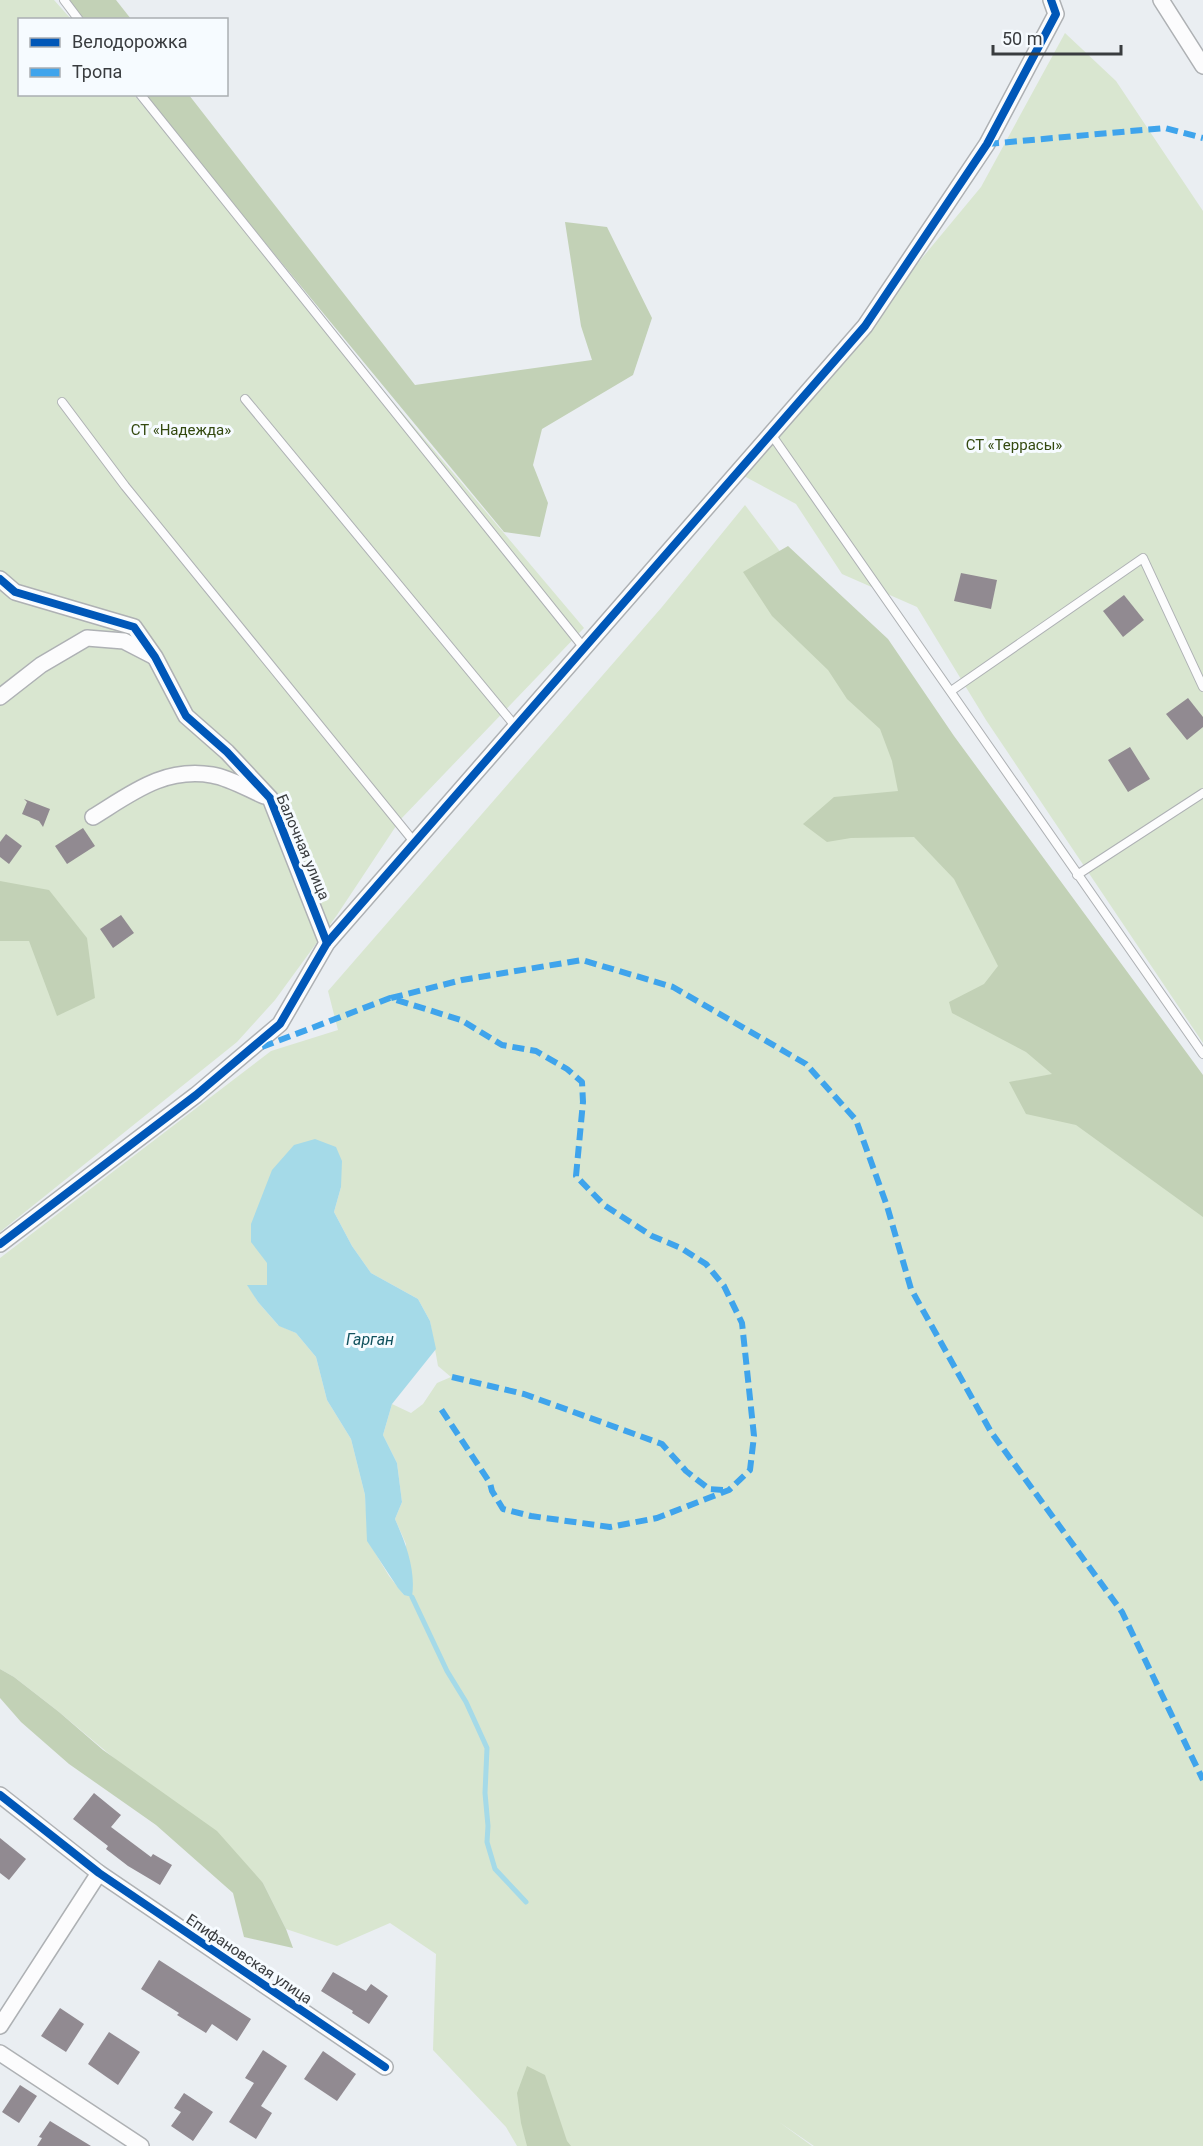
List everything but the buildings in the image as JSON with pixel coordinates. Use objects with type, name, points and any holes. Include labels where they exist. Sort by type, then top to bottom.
[{"type":"street","points":[[0,1244],[196,1095],[280,1024],[327,943],[865,326],[987,144],[1056,14],[1051,0]]},
{"type":"street","points":[[1161,0],[1203,66]]},
{"type":"street","name":"Балочная улица","points":[[0,579],[15,592],[134,627],[155,657],[186,716],[227,752],[270,798],[327,943]]},
{"type":"street","points":[[0,697],[41,665],[87,638],[124,641],[155,657]]},
{"type":"street","points":[[93,817],[151,781],[183,773],[214,775],[270,798]]},
{"type":"street","name":"Епифановская улица","points":[[0,1795],[99,1873],[385,2067]]},
{"type":"street","points":[[0,2025],[99,1873]]},
{"type":"street","points":[[0,2053],[141,2146]]},
{"type":"lane","points":[[64,0],[78,18]]},
{"type":"lane","points":[[142,96],[584,648]]},
{"type":"lane","points":[[245,399],[516,727]]},
{"type":"lane","points":[[62,402],[124,486],[415,843]]},
{"type":"lane","points":[[771,434],[1203,1054]]},
{"type":"lane","points":[[951,691],[1143,558],[1203,687]]},
{"type":"lane","points":[[1077,875],[1203,793]]},
{"type":"green space","name":"СТ «Надежда»","points":[[0,0],[54,0],[70,18],[18,18],[18,96],[135,96],[584,628],[400,820],[337,915],[275,1000],[237,1042],[0,1232]]},
{"type":"green space","points":[[65,0],[116,0],[130,18],[80,18]]},
{"type":"green space","name":"СТ «Террасы»","points":[[1065,33],[1116,81],[1203,211],[1203,1043],[986,720],[917,607],[842,574],[796,504],[742,475],[981,187]]},
{"type":"green space","points":[[144,96],[190,96],[415,385],[592,360],[581,326],[565,222],[607,227],[652,318],[633,375],[542,429],[533,465],[548,503],[540,537],[504,532]]},
{"type":"green space","points":[[745,505],[1203,1113],[1203,2146],[814,2146],[779,2122],[812,2146],[517,2146],[506,2127],[433,2050],[436,1954],[390,1923],[337,1946],[286,1929],[263,1883],[59,1712],[0,1669],[0,1258],[271,1051],[338,1030],[328,991],[662,607]],"holes":[[[341,1187],[334,1212],[352,1246],[371,1273],[418,1299],[430,1321],[438,1366],[451,1377],[437,1383],[423,1404],[411,1413],[392,1404],[383,1435],[397,1463],[402,1502],[395,1519],[406,1544],[404,1595],[389,1576],[368,1541],[365,1495],[351,1439],[327,1400],[316,1357],[296,1333],[278,1325],[258,1302],[248,1285],[267,1286],[267,1263]]]},
{"type":"green space","points":[[788,546],[888,639],[954,736],[1203,1075],[1203,1217],[1076,1125],[1026,1114],[1009,1082],[1052,1074],[1026,1052],[952,1013],[949,1002],[984,984],[998,966],[954,879],[914,837],[851,838],[827,842],[803,824],[834,797],[898,791],[892,761],[880,729],[847,699],[828,670],[772,616],[743,572]]},
{"type":"green space","points":[[0,881],[49,890],[87,938],[95,998],[57,1016],[29,941],[0,941]]},
{"type":"green space","points":[[0,1669],[59,1712],[103,1750],[217,1831],[263,1883],[293,1948],[244,1937],[233,1893],[156,1825],[69,1764],[21,1722],[0,1698]]},
{"type":"green space","points":[[527,2066],[545,2075],[567,2141],[571,2146],[527,2146],[517,2093]]},
{"type":"water","name":"Гарган","points":[[315,1139],[336,1147],[342,1161],[341,1187],[334,1212],[352,1246],[371,1273],[418,1299],[430,1321],[436,1349],[392,1404],[383,1435],[397,1463],[402,1502],[395,1519],[411,1567],[412,1597],[404,1595],[398,1588],[367,1541],[365,1495],[351,1439],[327,1400],[316,1357],[296,1333],[279,1326],[247,1285],[267,1285],[267,1263],[251,1242],[251,1224],[272,1170],[294,1145]]},
{"type":"waterway","points":[[412,1597],[487,1748],[485,1793],[487,1842],[495,1869],[526,1902]]},
{"type":"marked path","points":[[987,144],[1165,128],[1203,138]]},
{"type":"marked path","points":[[391,998],[462,980],[582,960],[673,987],[806,1064],[856,1120],[887,1206],[911,1289],[991,1432],[1122,1612],[1203,1780]]},
{"type":"marked path","points":[[262,1047],[390,998],[461,1020],[502,1045],[536,1051],[567,1069],[582,1082],[583,1102],[576,1176],[604,1205],[652,1236],[681,1248],[706,1264],[724,1286],[742,1323],[754,1436],[750,1470],[729,1490],[657,1518],[610,1527],[531,1516],[503,1509],[490,1483],[441,1409]]},
{"type":"marked path","points":[[452,1377],[524,1394],[662,1444],[686,1471],[709,1489],[724,1490]]},
{"type":"cycle path","points":[[0,1244],[196,1095],[280,1024],[327,943],[865,326],[987,144],[1056,14],[1051,0]]},
{"type":"cycle path","points":[[0,579],[15,592],[134,627],[155,657],[186,716],[227,752],[270,798],[327,943]]},
{"type":"cycle path","points":[[0,1795],[99,1873],[385,2067]]}]
